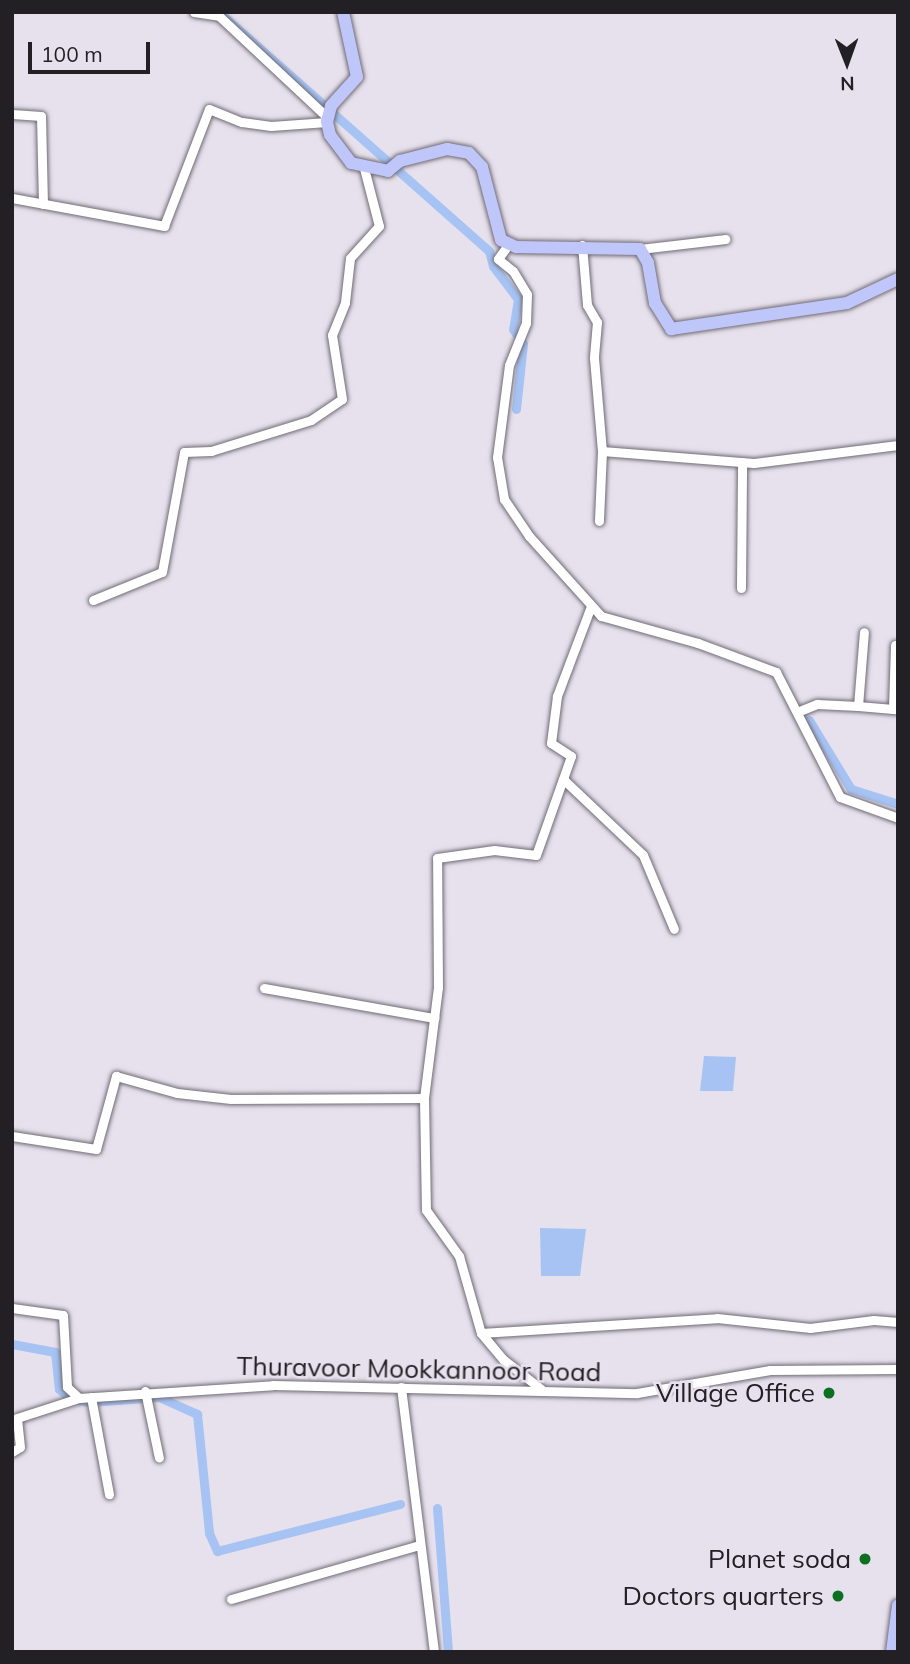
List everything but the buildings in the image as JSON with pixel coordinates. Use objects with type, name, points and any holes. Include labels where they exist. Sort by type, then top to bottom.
[{"type":"main road","points":[[343,12],[357,77],[328,115],[343,153],[351,163],[388,171],[412,159],[459,149],[477,159],[499,234],[508,246],[582,245],[640,249],[648,263],[655,303],[671,329],[847,303],[898,279]]},
{"type":"main road","points":[[892,1652],[898,1605]]},
{"type":"street","points":[[194,12],[219,16],[328,115]]},
{"type":"street","points":[[12,198],[164,226],[209,108],[242,122],[271,126],[328,115]]},
{"type":"street","points":[[12,114],[41,116],[43,204]]},
{"type":"street","points":[[93,600],[162,572],[184,452],[211,451],[271,434],[311,420],[342,399],[332,335],[345,302],[350,258],[379,226],[363,164]]},
{"type":"street","points":[[640,249],[724,239]]},
{"type":"street","points":[[582,245],[587,305],[597,322],[594,358],[602,451],[598,521]]},
{"type":"street","points":[[508,246],[498,259],[513,271],[527,294],[526,323],[509,365],[497,457],[504,499],[529,536],[601,615],[698,643],[776,672],[840,797],[898,818]]},
{"type":"street","points":[[602,451],[742,462],[898,445]]},
{"type":"street","points":[[741,588],[742,462]]},
{"type":"street","points":[[542,1390],[504,1360],[481,1333],[459,1255],[426,1210],[424,1098],[438,987],[437,858],[494,850],[536,855],[570,756],[551,743],[556,696],[591,606]]},
{"type":"street","points":[[858,706],[864,632]]},
{"type":"street","points":[[797,712],[817,704],[895,709],[895,645]]},
{"type":"street","points":[[563,779],[643,855],[674,929]]},
{"type":"street","points":[[264,988],[434,1018]]},
{"type":"street","points":[[12,1136],[96,1149],[116,1076],[177,1093],[231,1099],[424,1098]]},
{"type":"street","points":[[12,1308],[62,1315],[67,1387],[79,1398]]},
{"type":"street","points":[[481,1333],[717,1318],[810,1328],[874,1320],[898,1322]]},
{"type":"street","name":"Thuravoor Mookkannoor Road","points":[[12,1452],[20,1447],[17,1418],[91,1396],[217,1386],[637,1393],[770,1370],[898,1369]]},
{"type":"street","points":[[401,1387],[434,1652]]},
{"type":"street","points":[[145,1391],[159,1458]]},
{"type":"street","points":[[91,1396],[109,1494]]},
{"type":"street","points":[[231,1599],[419,1545]]},
{"type":"water","points":[[704,1056],[736,1057],[733,1091],[700,1091]]},
{"type":"water","points":[[540,1228],[586,1229],[580,1276],[541,1276]]},
{"type":"waterway","points":[[220,13],[489,251],[493,266],[518,299],[513,329],[517,335]]},
{"type":"waterway","points":[[516,409],[523,343]]},
{"type":"waterway","points":[[809,720],[851,789],[898,804]]},
{"type":"waterway","points":[[12,1344],[55,1352],[59,1389],[69,1398],[89,1402],[159,1397],[197,1414],[209,1533],[217,1551],[400,1504]]},
{"type":"waterway","points":[[437,1508],[448,1652]]},
{"type":"place","name":"Village Office","points":[[829,1393]]},
{"type":"place","name":"Planet soda","points":[[865,1559]]},
{"type":"place","name":"Doctors quarters","points":[[838,1596]]}]
